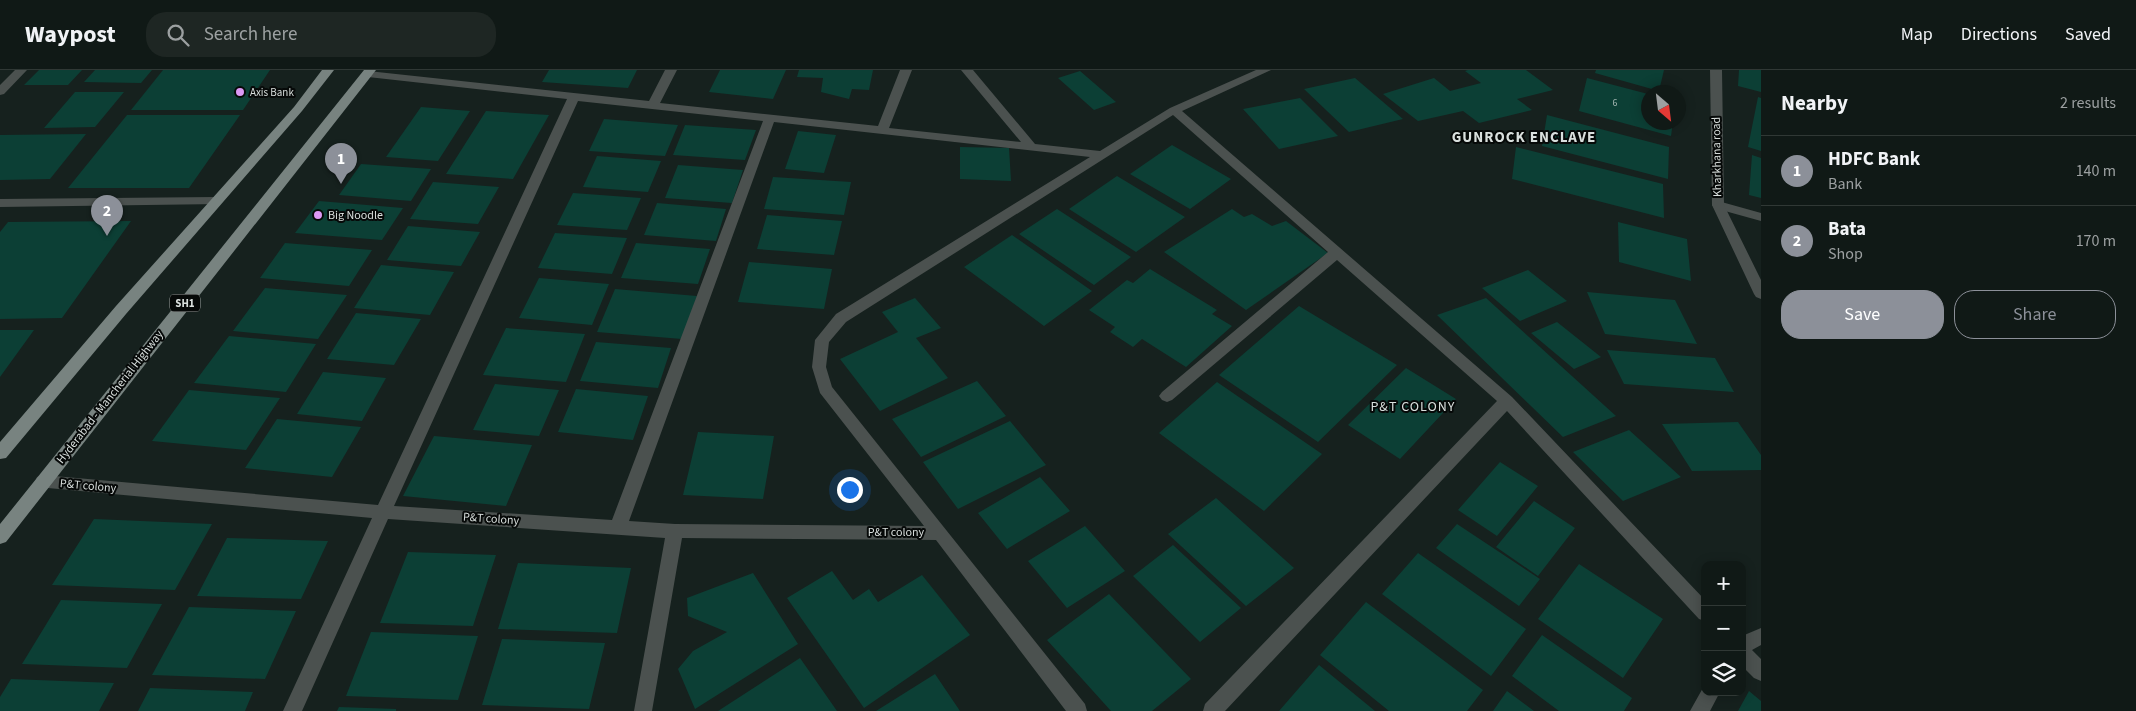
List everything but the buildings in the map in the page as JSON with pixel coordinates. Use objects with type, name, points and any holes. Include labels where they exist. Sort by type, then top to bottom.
[{"type":"main road","points":[[0,453],[303,102],[328,70]]},
{"type":"main road","name":"Hyderabad - Mancherial Highway","points":[[0,537],[369,72]]},
{"type":"street","points":[[0,92],[21,70]]},
{"type":"street","points":[[653,105],[671,70]]},
{"type":"street","points":[[882,131],[906,70]]},
{"type":"street","points":[[967,70],[1031,147]]},
{"type":"street","points":[[1078,711],[940,532],[825,389],[820,367],[822,340],[841,318],[1174,110],[1265,70]]},
{"type":"street","name":"Kharkhana road","points":[[1716,70],[1718,205],[1761,294]]},
{"type":"street","points":[[369,72],[1104,155]]},
{"type":"street","points":[[292,711],[574,96]]},
{"type":"street","points":[[1174,110],[1507,401],[1701,609]]},
{"type":"street","points":[[618,527],[770,118]]},
{"type":"street","points":[[0,203],[216,201]]},
{"type":"street","points":[[1718,205],[1761,217]]},
{"type":"street","points":[[1167,396],[1337,252]]},
{"type":"street","points":[[1212,711],[1507,401]]},
{"type":"street","name":"P&T colony","points":[[43,482],[383,512],[675,531],[940,532]]},
{"type":"street","points":[[647,707],[675,531]]},
{"type":"street","points":[[1746,644],[1761,636]]},
{"type":"street","points":[[1746,657],[1761,672]]},
{"type":"street","points":[[1699,711],[1708,696]]},
{"type":"place","name":"Axis Bank","points":[[240,92]]},
{"type":"place","name":"HDFC Bank","points":[[341,184]]},
{"type":"place","name":"Big Noodle","points":[[318,215]]},
{"type":"place","name":"Bata","points":[[107,236]]},
{"type":"district","name":"GUNROCK ENCLAVE","points":[[1524,137]]},
{"type":"district","name":"P&T COLONY","points":[[1413,407]]}]
